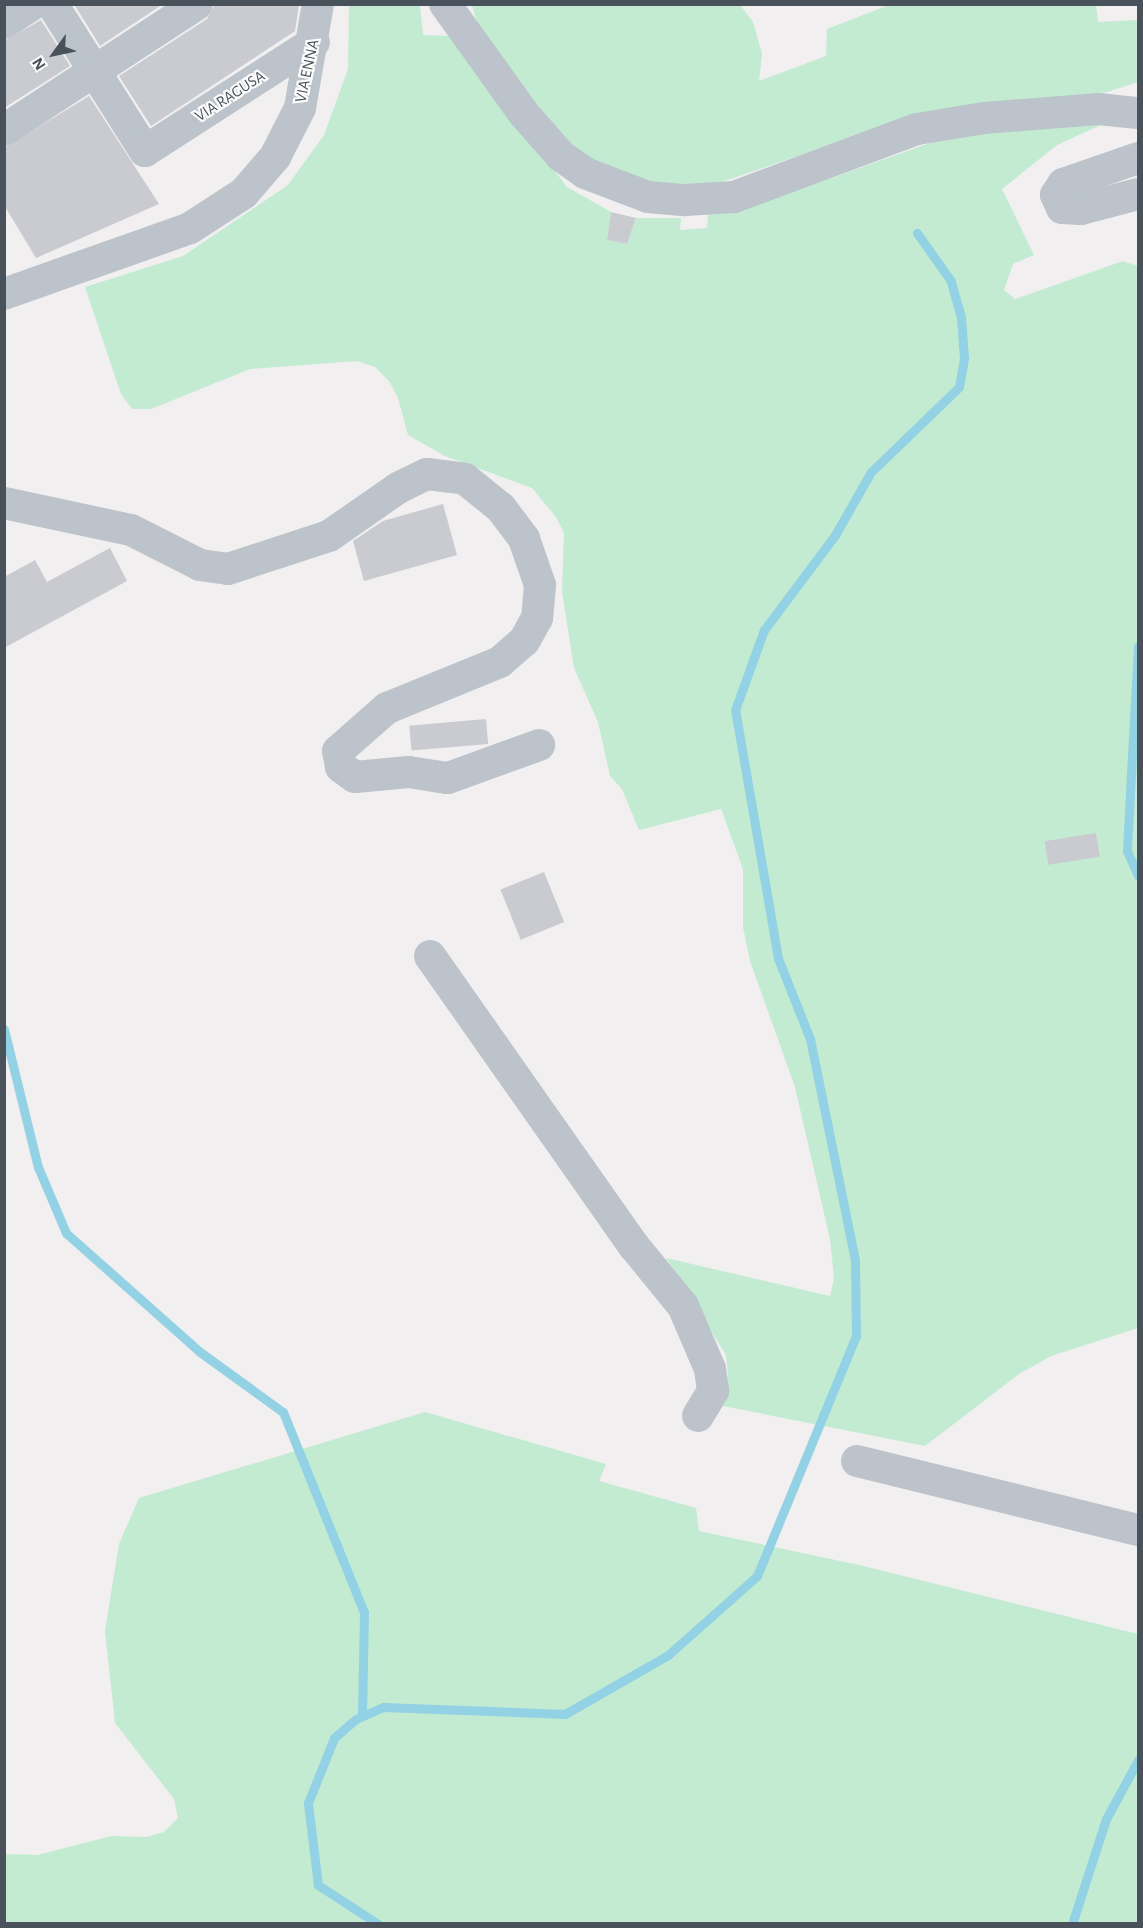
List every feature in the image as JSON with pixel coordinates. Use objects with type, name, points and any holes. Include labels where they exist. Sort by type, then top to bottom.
[{"type":"street","points":[[4,23],[33,4]]},
{"type":"street","points":[[52,4],[94,71]]},
{"type":"street","points":[[4,130],[197,4]]},
{"type":"street","name":"VIA ENNA","points":[[4,294],[190,228],[244,193],[275,157],[300,108],[314,42],[318,4]]},
{"type":"street","points":[[444,4],[460,18],[524,114],[561,156],[585,173],[648,197],[686,201],[734,196],[917,129],[984,118],[1076,111],[1138,112]]},
{"type":"street","name":"VIA RAGUSA","points":[[94,71],[145,151],[314,42]]},
{"type":"street","points":[[1138,158],[1063,184],[1056,195],[1062,208],[1081,209],[1138,194]]},
{"type":"street","points":[[4,503],[131,530],[201,565],[228,569],[328,536],[398,488],[427,474],[465,479],[501,508],[524,539],[540,585],[537,618],[525,641],[500,662],[387,708],[338,751],[341,767],[355,777],[409,772],[448,778],[539,745]]},
{"type":"street","points":[[430,956],[634,1246],[683,1306],[710,1369],[713,1391],[698,1416]]},
{"type":"street","points":[[857,1461],[1138,1530]]},
{"type":"green space","points":[[349,5],[420,5],[423,35],[453,36],[567,187],[611,212],[607,240],[627,244],[636,218],[681,218],[680,230],[707,228],[708,215],[756,205],[958,133],[1092,117],[1101,125],[1057,145],[1002,189],[1034,255],[1013,264],[1004,290],[1015,299],[1123,261],[1138,266],[1138,1328],[1051,1356],[1019,1374],[925,1446],[723,1406],[728,1374],[726,1355],[666,1258],[830,1296],[834,1279],[830,1239],[795,1087],[750,961],[743,927],[743,869],[721,809],[639,830],[622,789],[610,776],[598,722],[574,668],[562,592],[564,533],[556,517],[532,488],[445,456],[408,435],[398,398],[389,381],[375,367],[357,361],[250,369],[151,409],[132,409],[121,394],[85,287],[183,256],[288,185],[324,135],[348,69]]},
{"type":"green space","points":[[472,5],[740,5],[753,22],[762,54],[759,81],[826,56],[827,29],[889,5],[1096,5],[1098,22],[1138,20],[1138,82],[1107,92],[912,117],[710,186],[644,186],[573,153],[539,117],[477,23]]},
{"type":"green space","points":[[425,1412],[606,1464],[599,1481],[696,1508],[699,1531],[859,1565],[1138,1634],[1138,1923],[5,1923],[5,1854],[38,1855],[111,1836],[146,1837],[164,1832],[178,1818],[174,1799],[115,1723],[105,1631],[119,1544],[139,1498]]},
{"type":"building","points":[[74,4],[163,4],[100,46]]},
{"type":"building","points":[[215,4],[299,4],[295,31],[151,126],[119,76],[207,19]]},
{"type":"building","points":[[41,20],[70,66],[4,108],[4,41]]},
{"type":"building","points":[[89,96],[159,204],[36,258],[4,205],[4,148]]},
{"type":"building","points":[[611,212],[636,218],[627,244],[607,240]]},
{"type":"building","points":[[443,504],[457,555],[364,581],[353,541],[383,521]]},
{"type":"building","points":[[110,548],[127,581],[4,648],[4,577],[35,560],[47,582]]},
{"type":"building","points":[[486,719],[488,744],[411,751],[409,726]]},
{"type":"building","points":[[1096,833],[1100,857],[1048,865],[1045,841]]},
{"type":"building","points":[[544,872],[564,922],[521,940],[500,890]]},
{"type":"waterway","points":[[378,1924],[318,1885],[308,1803],[334,1738],[356,1719],[383,1707],[565,1714],[668,1655],[757,1576],[856,1336],[855,1260],[810,1039],[778,958],[735,710],[764,630],[835,535],[871,472],[959,387],[964,358],[961,317],[951,281],[917,233]]},
{"type":"waterway","points":[[1138,646],[1127,851],[1138,876]]},
{"type":"waterway","points":[[4,1029],[38,1167],[66,1233],[200,1352],[283,1412],[364,1612],[362,1716]]},
{"type":"waterway","points":[[1072,1924],[1106,1819],[1138,1760]]}]
